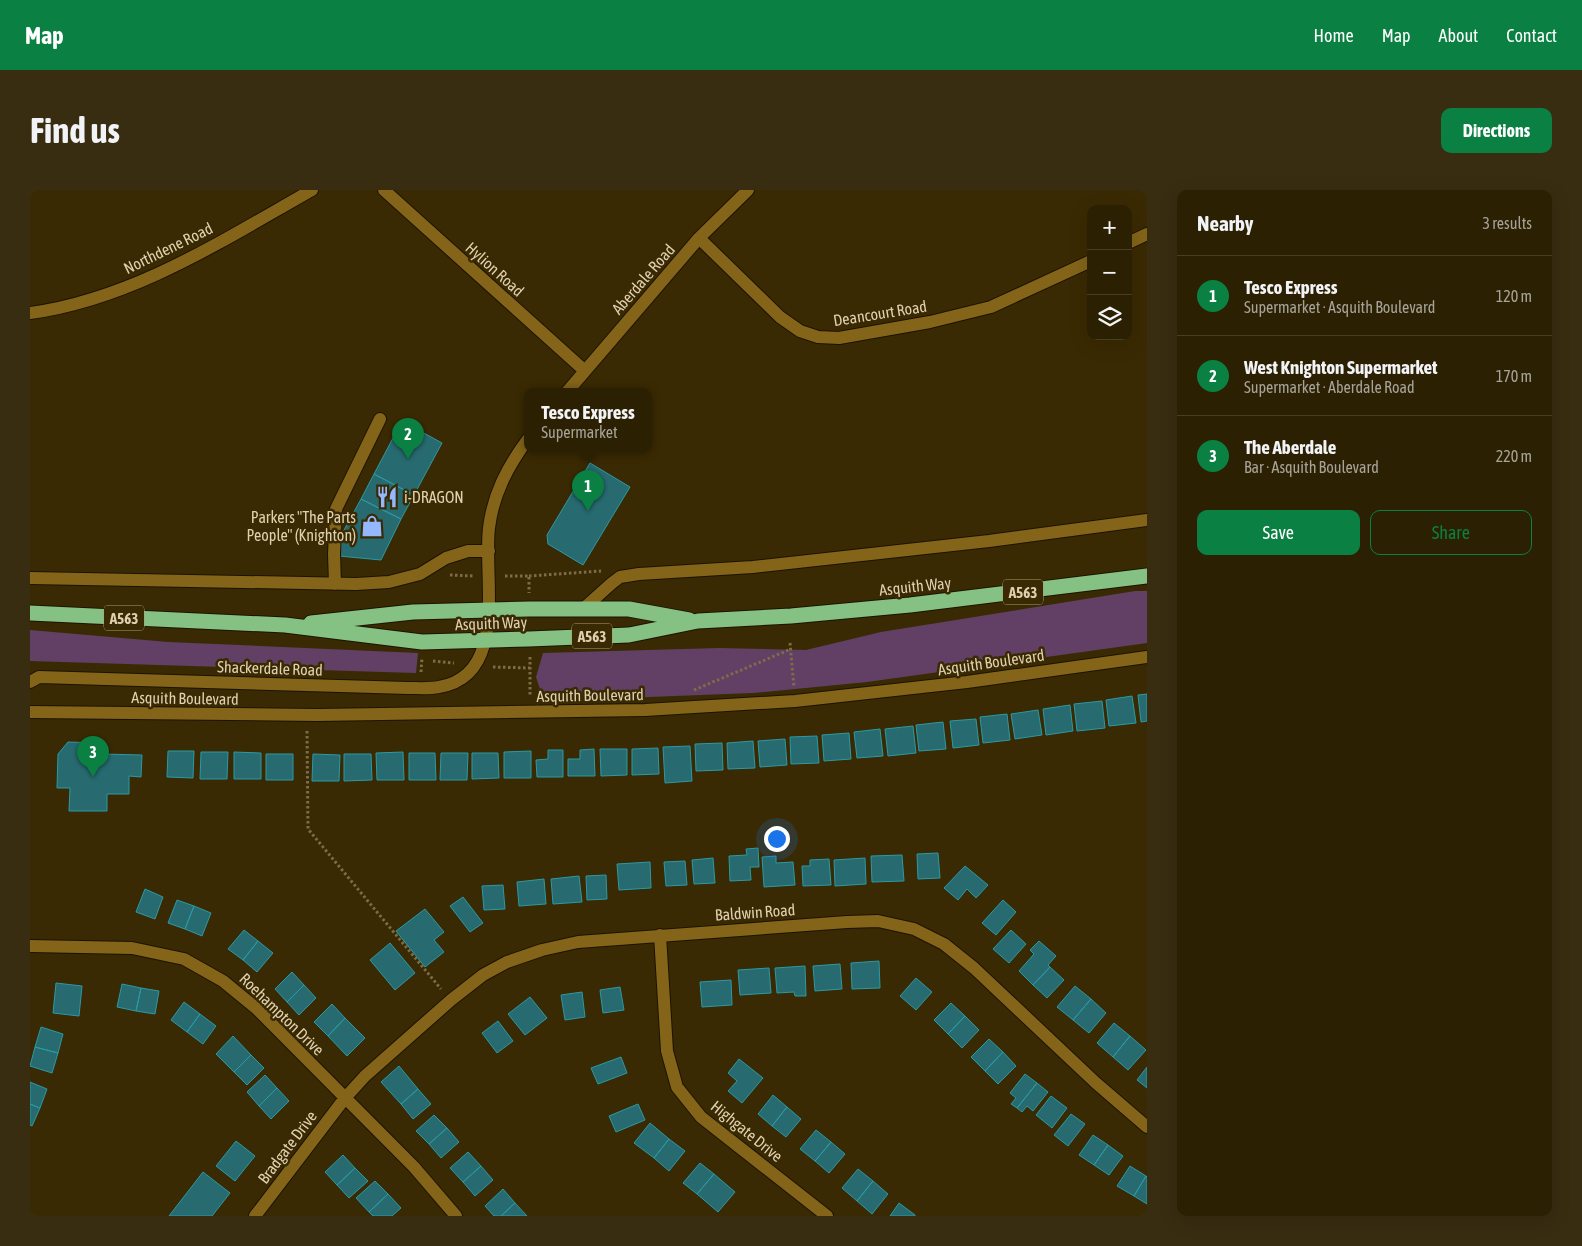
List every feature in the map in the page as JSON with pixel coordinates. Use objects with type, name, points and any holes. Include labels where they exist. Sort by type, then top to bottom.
[{"type":"highway","name":"Asquith Way","points":[[30,613],[285,626],[422,642],[485,640],[629,635],[698,621],[791,616],[900,606],[1143,577]]},
{"type":"highway","name":"Asquith Way","points":[[285,626],[413,612],[583,609],[629,609],[698,621]]},
{"type":"street","name":"Northdene Road","points":[[30,313],[93,300],[142,281],[206,249],[312,190]]},
{"type":"street","name":"Hylion Road","points":[[384,190],[585,372]]},
{"type":"street","name":"Aberdale Road","points":[[571,388],[699,238],[748,190]]},
{"type":"street","points":[[1132,241],[1147,234]]},
{"type":"street","name":"Deancourt Road","points":[[699,238],[780,317],[800,331],[818,337],[839,338],[912,325],[991,307],[1087,263]]},
{"type":"street","points":[[335,584],[336,508],[380,419]]},
{"type":"street","points":[[485,640],[488,611],[488,531],[492,509],[503,478],[524,445]]},
{"type":"street","points":[[583,609],[620,577],[639,574],[752,567],[989,541],[1147,520]]},
{"type":"street","points":[[30,578],[335,584],[389,582],[420,574],[446,558],[468,551],[489,551]]},
{"type":"street","name":"Shackerdale Road","points":[[30,682],[38,678],[316,686],[440,687],[466,676],[475,666],[485,640]]},
{"type":"street","name":"Asquith Boulevard","points":[[30,712],[307,715],[645,710],[795,701],[966,682],[1147,657]]},
{"type":"street","name":"Baldwin Road","points":[[345,1098],[365,1076],[451,1000],[483,975],[507,962],[542,950],[578,942],[878,921],[914,929],[944,944],[974,968],[1096,1084],[1147,1127]]},
{"type":"street","name":"Highgate Drive","points":[[660,936],[667,1051],[677,1087],[701,1117],[827,1216]]},
{"type":"street","name":"Roehampton Drive","points":[[30,946],[132,948],[184,959],[224,981],[256,1008],[414,1167],[456,1216]]},
{"type":"street","name":"Bradgate Drive","points":[[255,1216],[345,1098]]},
{"type":"path","points":[[529,576],[612,570],[620,577]]},
{"type":"path","points":[[790,642],[795,701]]},
{"type":"path","points":[[691,691],[791,649]]},
{"type":"path","points":[[307,715],[308,829],[451,1000]]},
{"type":"shaded area","points":[[1135,591],[1147,591],[1147,643],[867,682],[753,693],[544,701],[536,677],[543,653],[719,648],[806,650],[881,632]]},
{"type":"shaded area","points":[[30,630],[168,642],[418,653],[416,673],[30,661]]},
{"type":"building","points":[[402,421],[442,443],[414,495],[374,474]]},
{"type":"building","points":[[590,463],[630,487],[583,565],[548,544],[547,535]]},
{"type":"building","name":"i-DRAGON","points":[[374,474],[414,495],[401,519],[361,499]]},
{"type":"building","name":"Parkers \"The Parts People\" (Knighton)","points":[[361,499],[401,519],[381,560],[339,556],[343,532]]},
{"type":"building","points":[[1147,694],[1147,721],[1141,722],[1138,695]]},
{"type":"building","points":[[1132,696],[1136,723],[1109,726],[1106,700]]},
{"type":"building","points":[[1102,701],[1105,728],[1077,731],[1074,704]]},
{"type":"building","points":[[1070,705],[1073,731],[1046,735],[1043,709]]},
{"type":"building","points":[[1038,710],[1042,735],[1015,739],[1011,714]]},
{"type":"building","points":[[1007,714],[1010,740],[983,743],[980,717]]},
{"type":"building","points":[[976,719],[979,745],[953,748],[950,721]]},
{"type":"building","points":[[943,722],[946,749],[919,751],[916,725]]},
{"type":"building","points":[[913,726],[916,753],[888,756],[885,729]]},
{"type":"building","points":[[880,729],[883,756],[857,758],[854,732]]},
{"type":"building","points":[[849,733],[851,759],[824,761],[822,735]]},
{"type":"building","points":[[817,736],[819,763],[791,764],[790,737]]},
{"type":"building","points":[[785,739],[787,765],[760,767],[758,741]]},
{"type":"building","points":[[753,741],[755,768],[728,769],[727,743]]},
{"type":"building","points":[[68,742],[102,743],[102,754],[142,755],[141,777],[129,776],[129,794],[107,794],[107,811],[69,811],[70,788],[57,788],[58,754]]},
{"type":"building","points":[[722,743],[723,770],[696,771],[695,744]]},
{"type":"building","points":[[690,746],[692,781],[665,783],[663,747]]},
{"type":"building","points":[[658,748],[659,774],[632,775],[632,749]]},
{"type":"building","points":[[594,749],[595,776],[568,776],[568,759],[580,759],[580,750]]},
{"type":"building","points":[[600,749],[627,749],[627,775],[601,776]]},
{"type":"building","points":[[548,750],[563,750],[563,777],[537,777],[536,760],[548,759]]},
{"type":"building","points":[[168,751],[194,751],[193,778],[167,777]]},
{"type":"building","points":[[531,751],[531,778],[504,778],[504,752]]},
{"type":"building","points":[[201,752],[228,752],[227,779],[200,779]]},
{"type":"building","points":[[234,752],[261,753],[261,779],[234,779]]},
{"type":"building","points":[[403,752],[404,780],[377,780],[376,753]]},
{"type":"building","points":[[409,753],[435,753],[436,780],[409,780]]},
{"type":"building","points":[[441,753],[468,753],[467,780],[440,780]]},
{"type":"building","points":[[472,753],[498,753],[499,778],[472,779]]},
{"type":"building","points":[[266,754],[293,754],[293,780],[266,780]]},
{"type":"building","points":[[313,754],[340,755],[339,781],[312,781]]},
{"type":"building","points":[[344,754],[371,754],[372,780],[344,781]]},
{"type":"building","points":[[758,848],[759,867],[750,867],[751,880],[730,881],[729,856],[747,855],[746,849]]},
{"type":"building","points":[[938,853],[940,878],[918,879],[917,854]]},
{"type":"building","points":[[902,855],[904,881],[872,882],[871,856]]},
{"type":"building","points":[[776,856],[776,863],[793,862],[795,885],[764,887],[762,857]]},
{"type":"building","points":[[713,858],[715,883],[694,884],[692,860]]},
{"type":"building","points":[[865,858],[866,884],[835,886],[834,860]]},
{"type":"building","points":[[829,859],[831,885],[803,886],[802,866],[810,866],[810,860]]},
{"type":"building","points":[[685,861],[687,885],[666,886],[664,862]]},
{"type":"building","points":[[650,862],[651,888],[619,890],[617,864]]},
{"type":"building","points":[[965,866],[988,885],[976,898],[967,889],[958,900],[944,888]]},
{"type":"building","points":[[606,875],[607,899],[587,900],[586,876]]},
{"type":"building","points":[[579,876],[582,902],[553,904],[551,879]]},
{"type":"building","points":[[544,879],[546,904],[519,906],[517,882]]},
{"type":"building","points":[[503,885],[505,909],[484,910],[482,886]]},
{"type":"building","points":[[145,889],[163,897],[155,919],[136,912]]},
{"type":"building","points":[[463,897],[483,923],[470,932],[450,906]]},
{"type":"building","points":[[177,900],[194,906],[185,929],[168,923]]},
{"type":"building","points":[[1003,900],[1016,912],[996,935],[982,923]]},
{"type":"building","points":[[194,906],[211,913],[202,936],[185,929]]},
{"type":"building","points":[[425,909],[444,932],[434,940],[444,952],[425,967],[396,931]]},
{"type":"building","points":[[244,930],[258,941],[243,960],[228,949]]},
{"type":"building","points":[[1011,930],[1026,944],[1009,963],[993,949]]},
{"type":"building","points":[[258,941],[273,953],[257,972],[243,960]]},
{"type":"building","points":[[1039,941],[1056,956],[1048,965],[1050,967],[1033,985],[1019,971],[1034,954],[1030,950]]},
{"type":"building","points":[[390,943],[415,973],[395,990],[370,960]]},
{"type":"building","points":[[879,961],[880,988],[852,989],[851,963]]},
{"type":"building","points":[[840,964],[842,989],[815,991],[813,966]]},
{"type":"building","points":[[805,966],[806,996],[795,996],[794,992],[777,993],[775,968]]},
{"type":"building","points":[[1050,967],[1064,980],[1047,998],[1033,985]]},
{"type":"building","points":[[769,968],[771,993],[740,995],[738,970]]},
{"type":"building","points":[[292,972],[304,985],[287,1002],[275,989]]},
{"type":"building","points":[[916,978],[932,992],[916,1010],[900,996]]},
{"type":"building","points":[[731,980],[732,1005],[702,1007],[700,982]]},
{"type":"building","points":[[56,983],[82,986],[79,1016],[53,1013]]},
{"type":"building","points":[[122,984],[141,988],[136,1011],[117,1007]]},
{"type":"building","points":[[304,985],[316,998],[299,1015],[287,1002]]},
{"type":"building","points":[[1075,986],[1091,999],[1073,1020],[1057,1007]]},
{"type":"building","points":[[620,987],[624,1010],[603,1013],[600,990]]},
{"type":"building","points":[[141,988],[159,991],[155,1014],[136,1011]]},
{"type":"building","points":[[582,992],[585,1017],[565,1020],[561,995]]},
{"type":"building","points":[[530,997],[547,1018],[525,1035],[508,1014]]},
{"type":"building","points":[[1091,999],[1106,1013],[1089,1033],[1073,1020]]},
{"type":"building","points":[[184,1002],[200,1014],[187,1032],[171,1020]]},
{"type":"building","points":[[951,1003],[965,1016],[948,1034],[934,1020]]},
{"type":"building","points":[[332,1004],[345,1018],[328,1036],[314,1022]]},
{"type":"building","points":[[200,1014],[216,1026],[203,1044],[187,1032]]},
{"type":"building","points":[[965,1016],[979,1030],[962,1048],[948,1034]]},
{"type":"building","points":[[345,1018],[365,1038],[347,1056],[328,1036]]},
{"type":"building","points":[[498,1021],[513,1041],[497,1053],[482,1033]]},
{"type":"building","points":[[1114,1023],[1130,1036],[1113,1057],[1097,1043]]},
{"type":"building","points":[[41,1027],[63,1034],[58,1053],[35,1047]]},
{"type":"building","points":[[233,1036],[251,1055],[234,1072],[216,1054]]},
{"type":"building","points":[[1130,1036],[1146,1050],[1128,1070],[1113,1057]]},
{"type":"building","points":[[989,1039],[1003,1052],[985,1071],[971,1057]]},
{"type":"building","points":[[35,1047],[58,1053],[52,1073],[30,1066]]},
{"type":"building","points":[[1003,1052],[1016,1066],[998,1084],[985,1071]]},
{"type":"building","points":[[251,1055],[264,1068],[247,1085],[234,1072]]},
{"type":"building","points":[[621,1057],[627,1073],[598,1084],[591,1068]]},
{"type":"building","points":[[739,1059],[763,1078],[742,1103],[728,1091],[737,1081],[728,1073]]},
{"type":"building","points":[[399,1066],[418,1089],[401,1104],[381,1082]]},
{"type":"building","points":[[1147,1067],[1147,1088],[1137,1080]]},
{"type":"building","points":[[1025,1074],[1037,1083],[1017,1108],[1011,1104],[1016,1098],[1010,1093]]},
{"type":"building","points":[[265,1075],[277,1088],[259,1106],[247,1092]]},
{"type":"building","points":[[30,1082],[47,1089],[40,1108],[30,1104]]},
{"type":"building","points":[[1037,1083],[1048,1092],[1033,1111],[1027,1106],[1022,1112],[1017,1108]]},
{"type":"building","points":[[277,1088],[289,1101],[271,1119],[259,1106]]},
{"type":"building","points":[[418,1089],[431,1104],[413,1119],[401,1104]]},
{"type":"building","points":[[773,1095],[787,1107],[772,1126],[758,1114]]},
{"type":"building","points":[[1051,1096],[1067,1108],[1052,1128],[1036,1115]]},
{"type":"building","points":[[30,1104],[40,1108],[32,1126],[30,1125]]},
{"type":"building","points":[[638,1104],[645,1120],[616,1132],[609,1116]]},
{"type":"building","points":[[787,1107],[801,1119],[786,1137],[772,1126]]},
{"type":"building","points":[[1071,1114],[1085,1124],[1068,1146],[1054,1135]]},
{"type":"building","points":[[434,1115],[447,1128],[429,1144],[416,1131]]},
{"type":"building","points":[[650,1123],[669,1139],[654,1158],[634,1143]]},
{"type":"building","points":[[447,1128],[459,1142],[441,1158],[429,1144]]},
{"type":"building","points":[[816,1130],[831,1142],[815,1161],[800,1149]]},
{"type":"building","points":[[1093,1135],[1108,1145],[1094,1165],[1079,1155]]},
{"type":"building","points":[[669,1139],[685,1151],[669,1171],[654,1158]]},
{"type":"building","points":[[236,1141],[255,1156],[235,1181],[216,1166]]},
{"type":"building","points":[[831,1142],[845,1154],[829,1173],[815,1161]]},
{"type":"building","points":[[1108,1145],[1123,1156],[1109,1175],[1094,1165]]},
{"type":"building","points":[[468,1152],[481,1166],[463,1182],[450,1168]]},
{"type":"building","points":[[343,1155],[355,1168],[337,1185],[325,1172]]},
{"type":"building","points":[[700,1163],[714,1174],[697,1194],[683,1183]]},
{"type":"building","points":[[481,1166],[493,1180],[475,1196],[463,1182]]},
{"type":"building","points":[[1130,1166],[1146,1176],[1134,1196],[1117,1186]]},
{"type":"building","points":[[355,1168],[368,1181],[349,1198],[337,1185]]},
{"type":"building","points":[[858,1169],[873,1181],[857,1201],[842,1188]]},
{"type":"building","points":[[203,1172],[230,1193],[212,1216],[169,1216]]},
{"type":"building","points":[[714,1174],[735,1192],[718,1212],[697,1194]]},
{"type":"building","points":[[1147,1177],[1147,1204],[1134,1196]]},
{"type":"building","points":[[375,1181],[388,1194],[369,1212],[356,1198]]},
{"type":"building","points":[[873,1181],[888,1194],[872,1214],[857,1201]]},
{"type":"building","points":[[503,1189],[515,1203],[501,1216],[494,1216],[485,1206]]},
{"type":"building","points":[[388,1194],[401,1208],[392,1216],[373,1216],[369,1212]]},
{"type":"building","points":[[515,1203],[527,1216],[501,1216]]},
{"type":"building","points":[[899,1203],[915,1215],[915,1216],[890,1216]]},
{"type":"place","name":"West Knighton Supermarket","points":[[408,459]]},
{"type":"place","name":"i-DRAGON","points":[[387,497]]},
{"type":"place","name":"Tesco Express","points":[[588,511]]},
{"type":"place","name":"Parkers \"The Parts People\" (Knighton)","points":[[372,526]]},
{"type":"place","name":"The Aberdale","points":[[93,777]]}]
